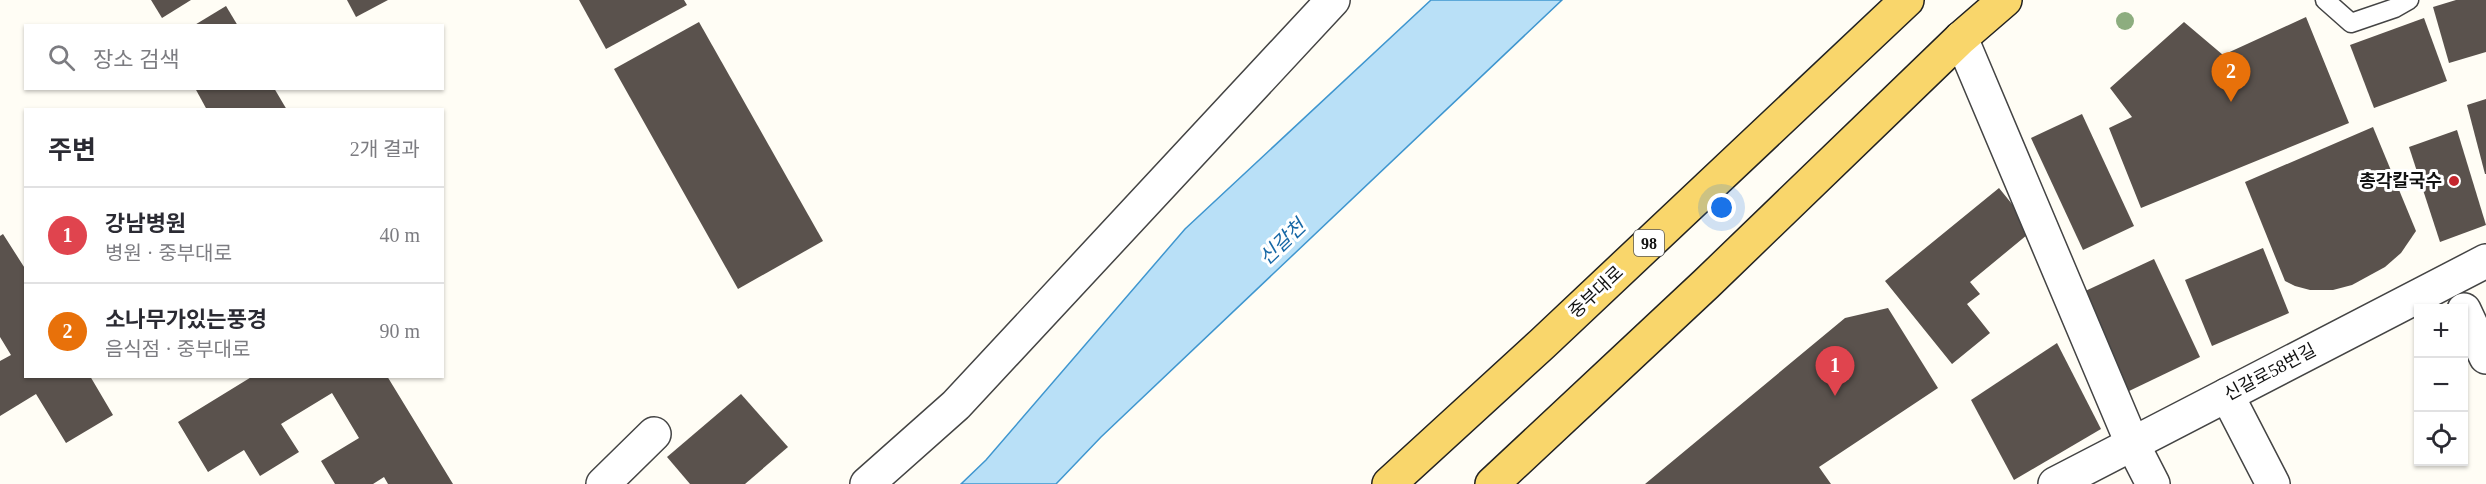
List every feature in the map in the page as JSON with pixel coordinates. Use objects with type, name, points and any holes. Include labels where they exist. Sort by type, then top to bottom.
[{"type":"main road","name":"중부대로","points":[[1389,484],[1542,344],[1907,0]]},
{"type":"main road","points":[[1492,484],[1714,276],[1961,38],[2005,0]]},
{"type":"street","points":[[867,484],[956,405],[1333,0]]},
{"type":"street","points":[[1961,38],[2132,443],[2153,484]]},
{"type":"street","name":"신갈로58번길","points":[[2055,484],[2486,261]]},
{"type":"street","points":[[2449,279],[2461,304]]},
{"type":"street","points":[[2468,319],[2486,357]]},
{"type":"street","points":[[2227,395],[2273,484]]},
{"type":"street","points":[[603,484],[654,434]]},
{"type":"lane","points":[[2325,0],[2351,23],[2395,8],[2409,0]]},
{"type":"water","name":"신갈천","points":[[1431,0],[1562,0],[1101,437],[1056,484],[961,484],[986,460],[1185,229]]},
{"type":"building","points":[[151,0],[191,0],[162,18]]},
{"type":"building","points":[[347,0],[388,0],[356,17]]},
{"type":"building","points":[[579,0],[684,0],[687,5],[606,49]]},
{"type":"building","points":[[2456,0],[2486,0],[2486,52],[2449,63],[2433,7]]},
{"type":"building","points":[[226,6],[237,24],[196,24]]},
{"type":"building","points":[[2306,17],[2349,123],[2141,208],[2109,128],[2132,117],[2110,88],[2184,22],[2223,55]]},
{"type":"building","points":[[2424,18],[2447,81],[2374,108],[2350,45]]},
{"type":"building","points":[[699,22],[823,241],[738,289],[614,69]]},
{"type":"building","points":[[196,90],[275,90],[286,108],[206,108]]},
{"type":"building","points":[[2486,99],[2486,174],[2485,174],[2467,105]]},
{"type":"building","points":[[2082,114],[2134,226],[2083,250],[2031,138]]},
{"type":"building","points":[[2373,127],[2416,231],[2401,253],[2385,267],[2352,285],[2333,290],[2310,290],[2285,281],[2245,182]]},
{"type":"building","points":[[2457,130],[2486,225],[2440,242],[2409,147]]},
{"type":"building","points":[[1999,188],[2033,230],[1970,282],[1980,294],[1967,304],[1990,333],[1952,364],[1885,281]]},
{"type":"building","points":[[3,234],[24,267],[24,378],[91,378],[113,415],[66,443],[36,394],[0,416],[0,361],[11,355],[0,337],[0,236]]},
{"type":"building","points":[[2263,248],[2289,313],[2212,346],[2185,280]]},
{"type":"building","points":[[2154,259],[2200,357],[2127,392],[2081,293]]},
{"type":"building","points":[[1888,308],[1938,388],[1819,467],[1831,484],[1645,484],[1845,318]]},
{"type":"building","points":[[2057,343],[2101,429],[2014,480],[1971,400]]},
{"type":"building","points":[[250,378],[388,378],[453,484],[388,484],[384,477],[373,484],[335,484],[321,461],[359,438],[332,393],[281,424],[299,452],[260,476],[244,450],[208,472],[178,422]]},
{"type":"building","points":[[741,394],[788,447],[745,484],[690,484],[667,457]]},
{"type":"place","name":"소나무가있는풍경","points":[[2231,102]]},
{"type":"place","name":"총각칼국수","points":[[2454,181]]},
{"type":"place","name":"강남병원","points":[[1835,396]]}]
